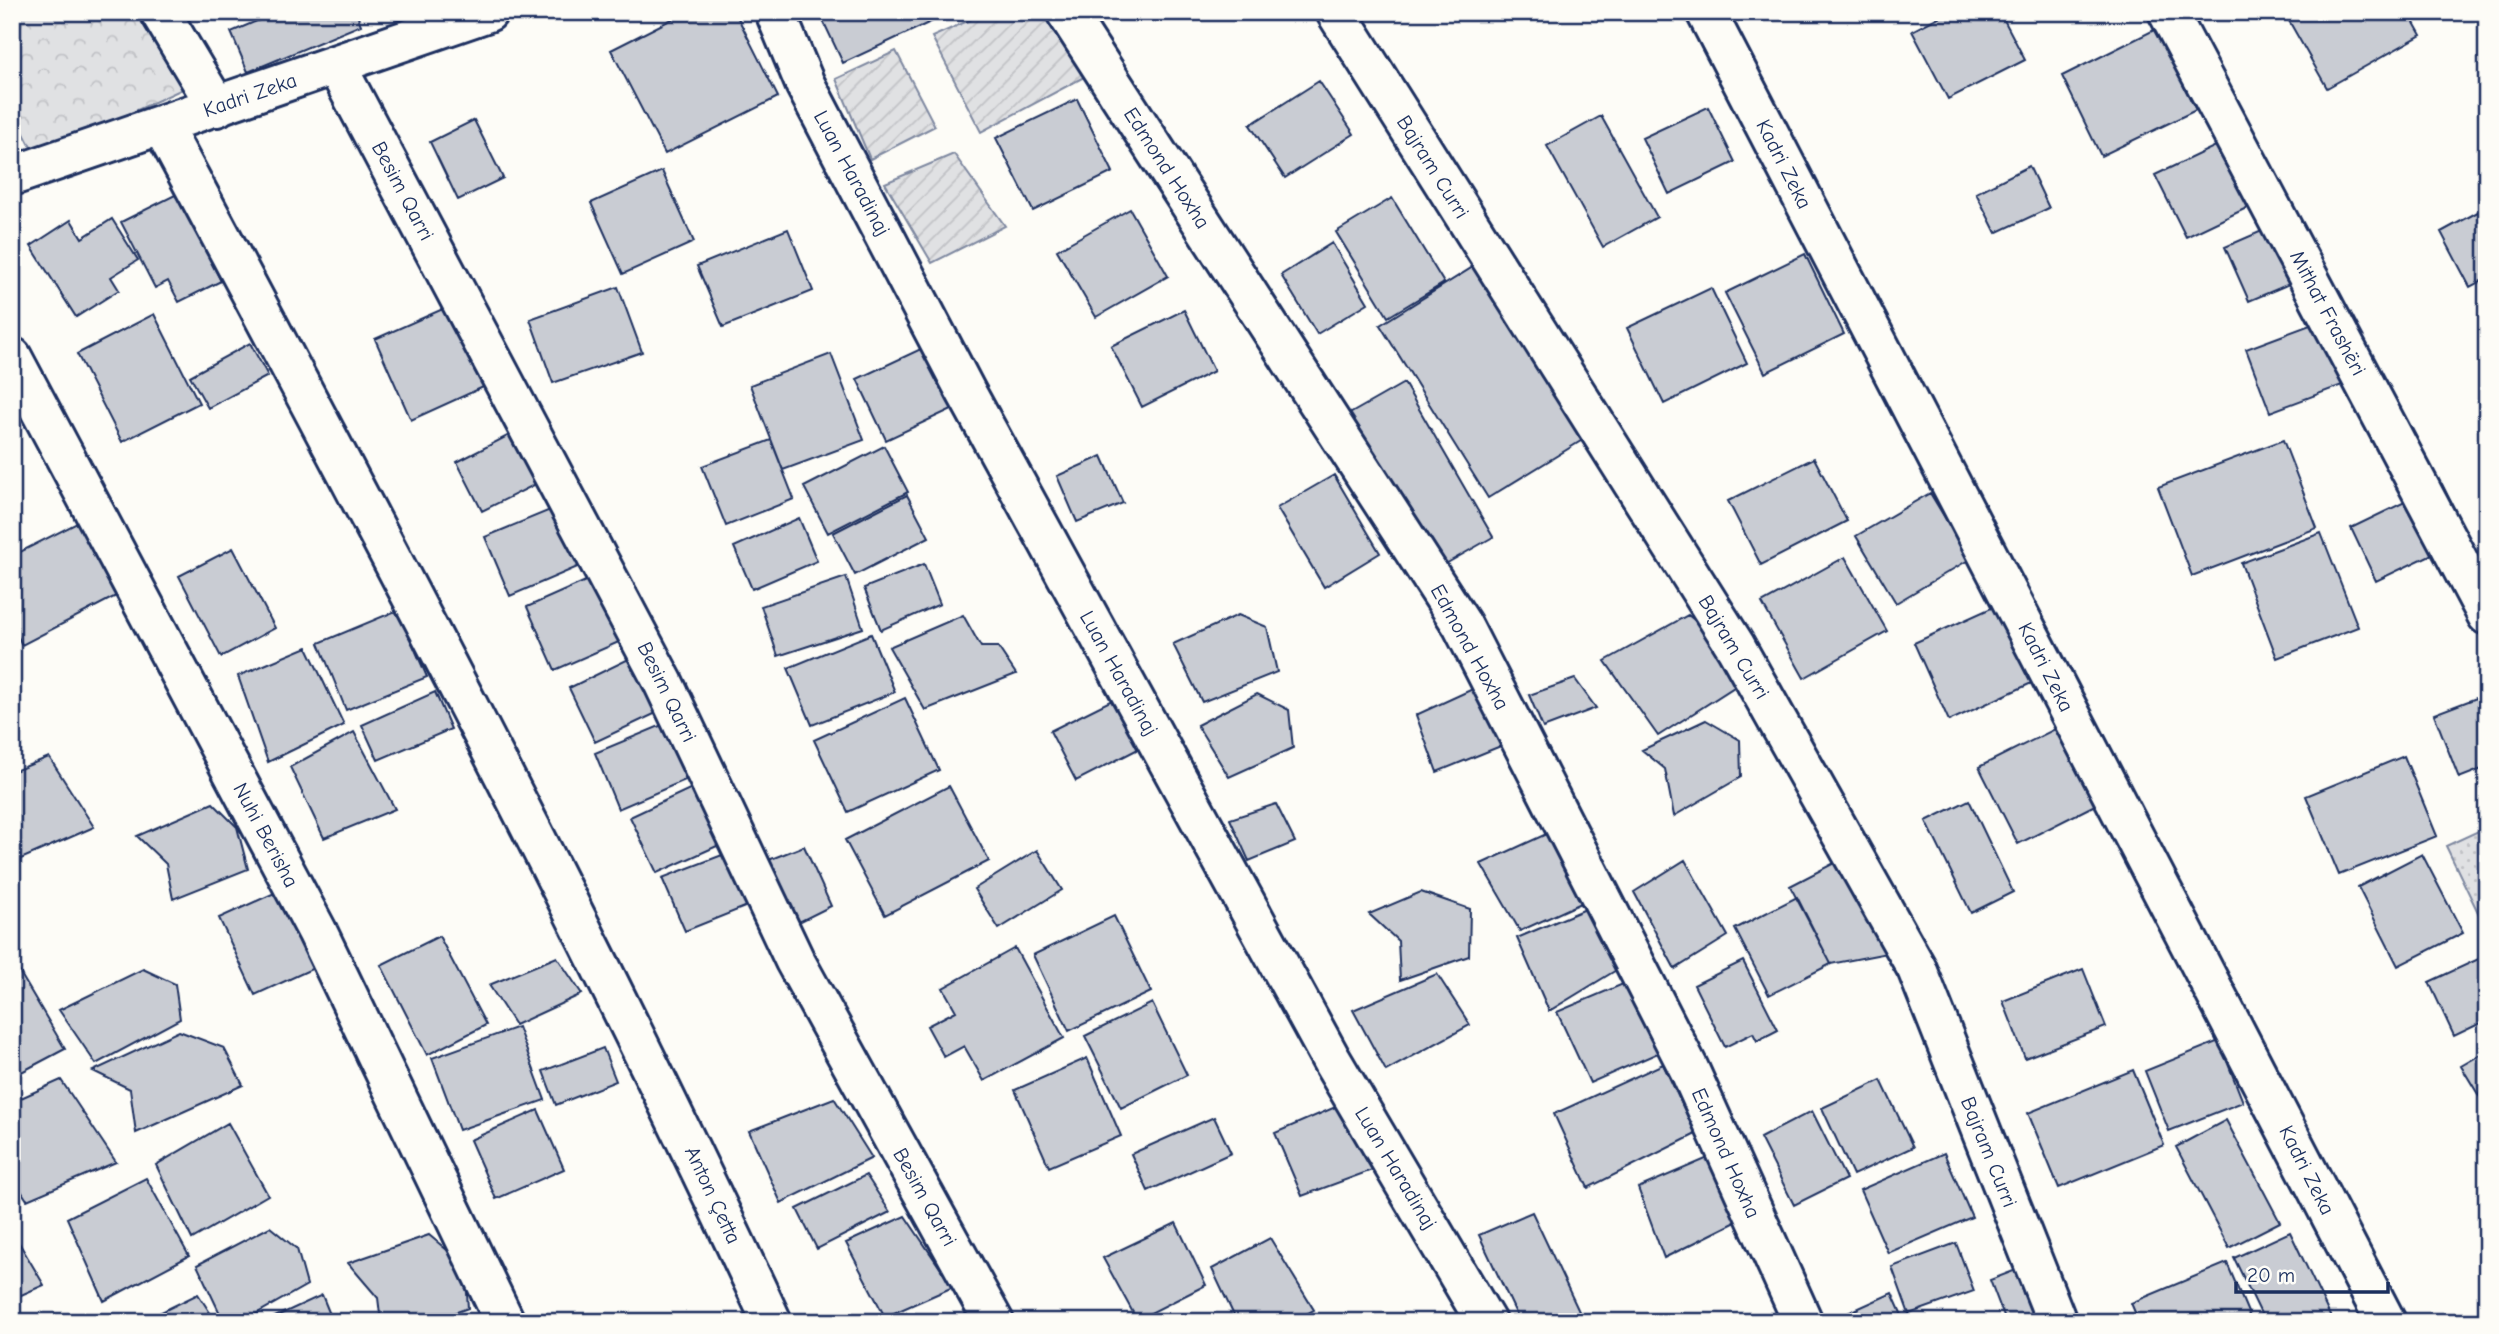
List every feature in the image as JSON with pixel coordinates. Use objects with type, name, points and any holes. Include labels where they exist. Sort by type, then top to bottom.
[{"type":"street","points":[[160,12],[217,107]]},
{"type":"street","name":"Kadri Zeka","points":[[12,176],[488,12]]},
{"type":"street","name":"Luan Haradinaj","points":[[775,12],[806,84],[966,392],[1332,1061],[1486,1322]]},
{"type":"street","name":"Edmond Hoxha","points":[[1066,12],[1462,625],[1689,1069],[1803,1322]]},
{"type":"street","name":"Bajram Curri","points":[[1336,12],[1736,647],[1917,969],[2057,1322]]},
{"type":"street","name":"Kadri Zeka","points":[[1706,12],[2386,1322]]},
{"type":"street","name":"Mithat Frashëri","points":[[2168,12],[2487,615]]},
{"type":"street","name":"Besim Qarri","points":[[336,65],[663,682],[795,961],[993,1322]]},
{"type":"street","name":"Anton Çetta","points":[[162,126],[373,520],[652,1069],[772,1322]]},
{"type":"street","name":"Nuhi Berisha","points":[[12,357],[317,931],[505,1322]]},
{"type":"green space","points":[[17,12],[148,12],[189,86],[36,157],[12,110],[12,26]]},
{"type":"green space","points":[[978,12],[1049,12],[1084,77],[981,132],[932,37],[979,16]]},
{"type":"green space","points":[[896,51],[935,126],[870,159],[836,79]]},
{"type":"green space","points":[[954,154],[1005,226],[932,263],[885,183]]},
{"type":"green space","points":[[2487,827],[2487,931],[2446,846]]},
{"type":"building","points":[[278,12],[356,12],[361,25],[248,72],[231,32]]},
{"type":"building","points":[[686,12],[735,12],[778,97],[665,154],[611,50]]},
{"type":"building","points":[[819,12],[952,12],[843,63]]},
{"type":"building","points":[[1948,12],[2000,12],[2025,60],[1948,99],[1912,31]]},
{"type":"building","points":[[2284,12],[2408,12],[2421,35],[2327,88]]},
{"type":"building","points":[[2156,29],[2196,110],[2101,156],[2062,76]]},
{"type":"building","points":[[1319,81],[1354,134],[1285,178],[1250,125]]},
{"type":"building","points":[[1077,99],[1113,172],[1033,211],[996,138]]},
{"type":"building","points":[[1708,107],[1735,162],[1669,194],[1642,138]]},
{"type":"building","points":[[1601,116],[1657,217],[1603,247],[1547,146]]},
{"type":"building","points":[[474,120],[503,178],[458,200],[430,142]]},
{"type":"building","points":[[2224,142],[2255,204],[2186,237],[2155,175]]},
{"type":"building","points":[[2029,166],[2049,208],[1996,233],[1976,193]]},
{"type":"building","points":[[662,171],[694,242],[623,274],[591,203]]},
{"type":"building","points":[[177,194],[221,281],[179,302],[168,281],[155,288],[121,222]]},
{"type":"building","points":[[1392,198],[1444,283],[1388,317],[1336,232]]},
{"type":"building","points":[[2487,207],[2487,278],[2470,287],[2441,232]]},
{"type":"building","points":[[1130,209],[1168,276],[1096,317],[1057,250]]},
{"type":"building","points":[[112,219],[138,260],[111,277],[119,290],[76,317],[31,246],[71,220],[82,238]]},
{"type":"building","points":[[2278,224],[2301,279],[2249,301],[2225,247]]},
{"type":"building","points":[[788,229],[813,291],[723,327],[697,266]]},
{"type":"building","points":[[1332,243],[1368,303],[1317,334],[1281,275]]},
{"type":"building","points":[[1805,254],[1844,334],[1765,373],[1725,293]]},
{"type":"building","points":[[1481,262],[1589,436],[1488,498],[1380,325]]},
{"type":"building","points":[[618,287],[642,352],[553,383],[530,319]]},
{"type":"building","points":[[1711,288],[1747,363],[1664,404],[1627,328]]},
{"type":"building","points":[[454,304],[490,384],[411,420],[375,339]]},
{"type":"building","points":[[1184,310],[1214,371],[1142,407],[1111,346]]},
{"type":"building","points":[[154,314],[199,403],[122,442],[77,354]]},
{"type":"building","points":[[2329,318],[2353,381],[2270,412],[2246,349]]},
{"type":"building","points":[[250,343],[268,376],[208,408],[190,376]]},
{"type":"building","points":[[925,347],[954,408],[886,440],[857,379]]},
{"type":"building","points":[[831,354],[864,440],[783,470],[750,385]]},
{"type":"building","points":[[1404,383],[1493,537],[1435,570],[1346,416]]},
{"type":"building","points":[[515,432],[540,482],[482,511],[457,462]]},
{"type":"building","points":[[771,440],[794,499],[726,526],[702,466]]},
{"type":"building","points":[[2283,440],[2317,528],[2192,576],[2158,487]]},
{"type":"building","points":[[884,446],[908,492],[828,533],[804,487]]},
{"type":"building","points":[[1102,456],[1123,503],[1077,522],[1057,476]]},
{"type":"building","points":[[1814,458],[1847,521],[1761,565],[1728,501]]},
{"type":"building","points":[[1334,475],[1380,553],[1324,587],[1277,508]]},
{"type":"building","points":[[2442,484],[2468,537],[2376,581],[2351,528]]},
{"type":"building","points":[[1930,493],[1970,559],[1896,603],[1856,536]]},
{"type":"building","points":[[907,495],[929,537],[855,575],[833,533]]},
{"type":"building","points":[[555,508],[580,566],[510,596],[485,537]]},
{"type":"building","points":[[799,518],[817,561],[752,589],[734,547]]},
{"type":"building","points":[[79,522],[116,596],[22,645],[12,625],[12,556]]},
{"type":"building","points":[[2321,533],[2358,627],[2277,658],[2241,563]]},
{"type":"building","points":[[233,548],[275,628],[221,657],[179,576]]},
{"type":"building","points":[[1845,557],[1887,631],[1804,678],[1762,603]]},
{"type":"building","points":[[924,564],[940,604],[881,630],[864,588]]},
{"type":"building","points":[[599,575],[628,638],[555,670],[527,607]]},
{"type":"building","points":[[846,577],[863,628],[778,656],[761,606]]},
{"type":"building","points":[[2000,604],[2036,681],[1949,721],[1914,643]]},
{"type":"building","points":[[398,610],[427,677],[346,710],[319,643]]},
{"type":"building","points":[[963,615],[981,647],[998,647],[1016,674],[925,710],[889,647]]},
{"type":"building","points":[[1238,615],[1267,627],[1277,672],[1202,702],[1173,644]]},
{"type":"building","points":[[1688,615],[1718,639],[1734,687],[1658,736],[1605,661]]},
{"type":"building","points":[[871,634],[895,692],[812,725],[788,668]]},
{"type":"building","points":[[307,647],[344,725],[268,762],[238,676]]},
{"type":"building","points":[[641,653],[667,708],[595,742],[569,688]]},
{"type":"building","points":[[1575,679],[1596,708],[1543,728],[1529,695]]},
{"type":"building","points":[[1477,687],[1513,741],[1437,772],[1416,715]]},
{"type":"building","points":[[435,692],[451,729],[378,760],[362,725]]},
{"type":"building","points":[[1257,694],[1289,710],[1293,748],[1229,777],[1197,725]]},
{"type":"building","points":[[2487,694],[2487,767],[2459,778],[2434,714]]},
{"type":"building","points":[[1118,697],[1144,746],[1076,781],[1050,731]]},
{"type":"building","points":[[905,698],[939,770],[848,812],[814,740]]},
{"type":"building","points":[[674,720],[697,775],[618,809],[595,753]]},
{"type":"building","points":[[1706,720],[1740,740],[1741,777],[1674,816],[1665,769],[1642,750]]},
{"type":"building","points":[[2061,726],[2099,803],[2018,844],[1979,767]]},
{"type":"building","points":[[354,732],[395,809],[324,838],[290,767]]},
{"type":"building","points":[[2404,756],[2437,836],[2339,875],[2306,796]]},
{"type":"building","points":[[49,757],[94,827],[14,862],[12,772]]},
{"type":"building","points":[[696,786],[726,842],[657,873],[630,817]]},
{"type":"building","points":[[949,786],[989,861],[885,915],[845,840]]},
{"type":"building","points":[[1969,800],[2013,892],[1971,913],[1926,821]]},
{"type":"building","points":[[213,803],[237,827],[248,869],[173,899],[166,864],[137,836]]},
{"type":"building","points":[[1276,804],[1295,842],[1249,861],[1230,819]]},
{"type":"building","points":[[1555,830],[1588,900],[1520,931],[1481,864]]},
{"type":"building","points":[[804,846],[831,906],[799,922],[766,861]]},
{"type":"building","points":[[1037,850],[1062,890],[999,929],[974,889]]},
{"type":"building","points":[[730,852],[755,903],[685,931],[662,878]]},
{"type":"building","points":[[2422,854],[2463,933],[2398,966],[2358,887]]},
{"type":"building","points":[[1685,860],[1728,936],[1675,969],[1634,892]]},
{"type":"building","points":[[1838,861],[1887,953],[1831,964],[1790,886]]},
{"type":"building","points":[[281,890],[316,967],[255,995],[219,918]]},
{"type":"building","points":[[1421,892],[1470,909],[1469,956],[1400,980],[1398,941],[1369,914]]},
{"type":"building","points":[[1797,897],[1831,964],[1769,995],[1735,929]]},
{"type":"building","points":[[1588,908],[1623,966],[1549,1011],[1517,938]]},
{"type":"building","points":[[1114,916],[1151,992],[1069,1031],[1033,955]]},
{"type":"building","points":[[439,936],[486,1025],[427,1055],[381,965]]},
{"type":"building","points":[[1015,948],[1064,1038],[984,1081],[964,1046],[944,1057],[927,1026],[956,1011],[943,988]]},
{"type":"building","points":[[2487,955],[2487,1020],[2454,1036],[2429,982]]},
{"type":"building","points":[[557,957],[582,994],[515,1025],[489,985]]},
{"type":"building","points":[[1743,961],[1778,1030],[1757,1041],[1753,1033],[1725,1047],[1694,985]]},
{"type":"building","points":[[12,962],[65,1049],[12,1077]]},
{"type":"building","points":[[143,969],[175,984],[180,1019],[96,1064],[59,1010]]},
{"type":"building","points":[[2083,969],[2106,1027],[2025,1058],[2003,1001]]},
{"type":"building","points":[[1437,974],[1470,1025],[1386,1071],[1353,1010]]},
{"type":"building","points":[[1630,981],[1658,1053],[1590,1083],[1557,1012]]},
{"type":"building","points":[[1152,1003],[1187,1075],[1121,1108],[1085,1036]]},
{"type":"building","points":[[518,1027],[545,1100],[459,1130],[432,1058]]},
{"type":"building","points":[[179,1031],[224,1048],[243,1085],[136,1133],[130,1089],[93,1071]]},
{"type":"building","points":[[2219,1041],[2243,1102],[2169,1131],[2145,1071]]},
{"type":"building","points":[[603,1048],[616,1081],[556,1105],[543,1071]]},
{"type":"building","points":[[2487,1051],[2487,1109],[2461,1066]]},
{"type":"building","points":[[1087,1058],[1121,1136],[1049,1167],[1015,1090]]},
{"type":"building","points":[[1663,1064],[1696,1134],[1588,1188],[1554,1114]]},
{"type":"building","points":[[2133,1070],[2164,1145],[2059,1188],[2028,1113]]},
{"type":"building","points":[[61,1080],[116,1162],[27,1200],[12,1177],[12,1102]]},
{"type":"building","points":[[1881,1080],[1913,1147],[1853,1175],[1822,1108]]},
{"type":"building","points":[[834,1098],[872,1158],[781,1203],[749,1131]]},
{"type":"building","points":[[1347,1102],[1375,1169],[1302,1196],[1275,1133]]},
{"type":"building","points":[[538,1110],[564,1169],[496,1199],[470,1140]]},
{"type":"building","points":[[1812,1111],[1846,1179],[1794,1205],[1760,1138]]},
{"type":"building","points":[[1214,1117],[1231,1153],[1148,1191],[1131,1154]]},
{"type":"building","points":[[2226,1120],[2280,1222],[2229,1248],[2176,1147]]},
{"type":"building","points":[[228,1123],[268,1195],[192,1239],[156,1165]]},
{"type":"building","points":[[1944,1153],[1972,1217],[1888,1253],[1860,1190]]},
{"type":"building","points":[[1708,1158],[1736,1222],[1664,1258],[1638,1188]]},
{"type":"building","points":[[866,1175],[890,1212],[817,1249],[797,1209]]},
{"type":"building","points":[[146,1178],[189,1256],[104,1301],[67,1218]]},
{"type":"building","points":[[1532,1212],[1584,1322],[1520,1322],[1479,1235]]},
{"type":"building","points":[[905,1216],[953,1287],[885,1317],[846,1243]]},
{"type":"building","points":[[1176,1223],[1206,1285],[1137,1320],[1103,1258]]},
{"type":"building","points":[[270,1227],[297,1249],[307,1285],[242,1322],[224,1322],[197,1265]]},
{"type":"building","points":[[12,1231],[44,1285],[12,1299]]},
{"type":"building","points":[[2290,1232],[2333,1322],[2265,1322],[2234,1258]]},
{"type":"building","points":[[429,1235],[465,1265],[468,1308],[429,1322],[381,1322],[378,1298],[348,1263]]},
{"type":"building","points":[[1270,1238],[1314,1310],[1292,1322],[1237,1322],[1212,1269]]},
{"type":"building","points":[[1956,1243],[1974,1291],[1909,1314],[1892,1267]]},
{"type":"building","points":[[2042,1260],[2059,1322],[2006,1322],[1990,1280]]},
{"type":"building","points":[[2227,1263],[2252,1322],[2139,1322],[2131,1303]]},
{"type":"building","points":[[1892,1293],[1905,1322],[1828,1322]]},
{"type":"building","points":[[198,1294],[216,1322],[141,1322]]},
{"type":"building","points":[[322,1295],[333,1322],[264,1322]]}]
